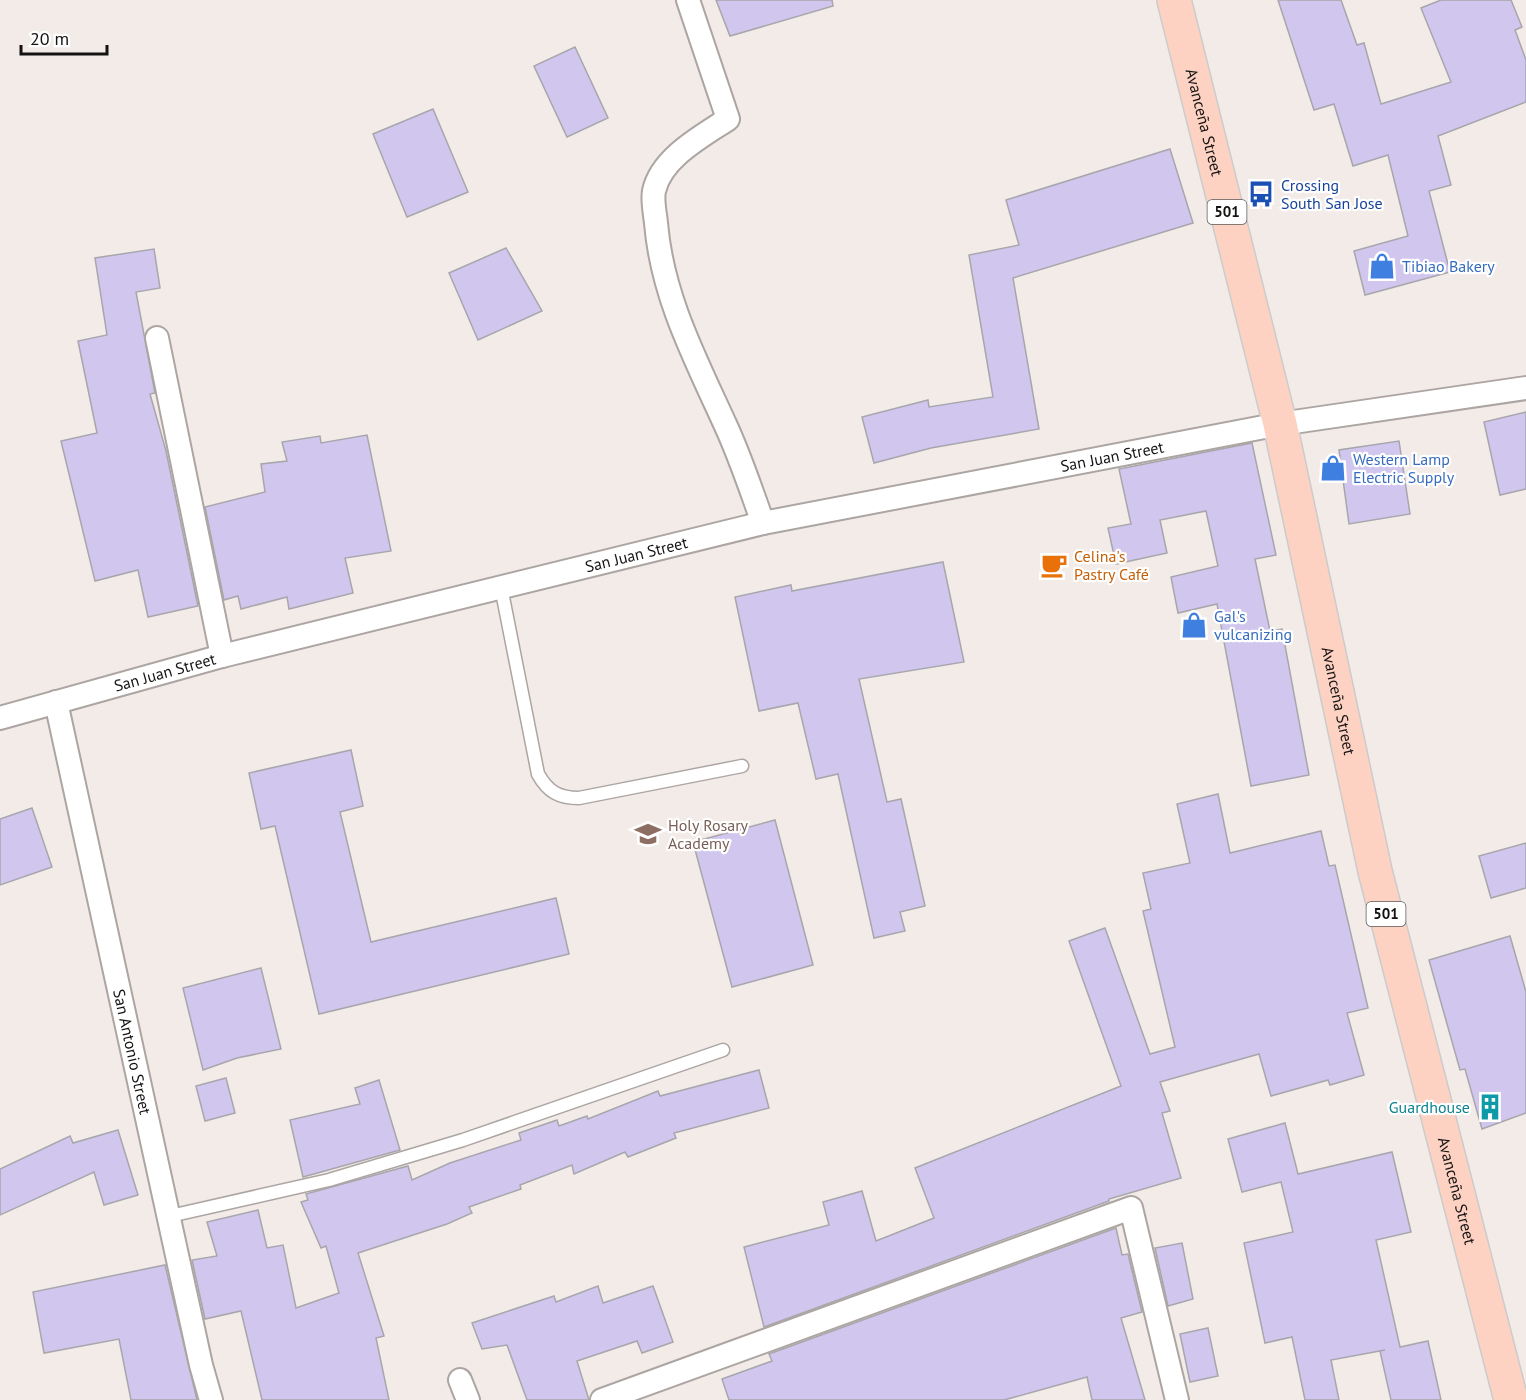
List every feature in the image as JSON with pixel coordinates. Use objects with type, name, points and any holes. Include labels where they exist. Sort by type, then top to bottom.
[{"type":"main road","name":"Avanceña Street","points":[[1174,0],[1280,424],[1375,871],[1511,1400]]},
{"type":"street","points":[[688,0],[728,119],[695,141],[665,167],[654,191],[657,242],[669,296],[693,359],[726,426],[763,523]]},
{"type":"street","points":[[157,338],[222,656]]},
{"type":"street","name":"San Juan Street","points":[[0,718],[222,656],[763,523],[1280,424],[1526,388]]},
{"type":"street","name":"San Antonio Street","points":[[56,702],[201,1365],[211,1400]]},
{"type":"street","points":[[602,1400],[1131,1208],[1177,1400]]},
{"type":"lane","points":[[501,587],[538,774],[545,788],[558,795],[579,798],[742,766]]},
{"type":"lane","points":[[170,1216],[329,1180],[374,1167],[463,1140],[723,1050]]},
{"type":"building","points":[[716,0],[832,0],[833,6],[730,36]]},
{"type":"building","points":[[1278,0],[1341,0],[1357,45],[1364,43],[1381,104],[1451,82],[1421,8],[1441,0],[1511,0],[1522,27],[1515,30],[1526,60],[1526,102],[1438,136],[1451,185],[1429,191],[1450,272],[1365,295],[1354,251],[1408,236],[1388,155],[1353,166],[1334,104],[1314,110]]},
{"type":"building","points":[[575,47],[608,118],[567,137],[534,66]]},
{"type":"building","points":[[433,109],[468,192],[407,217],[373,134]]},
{"type":"building","points":[[1170,149],[1193,223],[1013,278],[1039,429],[931,448],[874,463],[862,417],[928,400],[929,407],[993,397],[969,255],[1019,245],[1006,200]]},
{"type":"building","points":[[506,248],[542,311],[478,340],[449,273]]},
{"type":"building","points":[[154,249],[160,288],[136,292],[155,393],[150,394],[166,451],[198,606],[148,617],[138,570],[95,581],[61,441],[97,433],[78,341],[107,335],[95,258]]},
{"type":"building","points":[[1526,412],[1526,489],[1500,495],[1484,422]]},
{"type":"building","points":[[367,435],[391,551],[345,558],[353,593],[289,609],[287,597],[241,609],[238,596],[224,600],[205,507],[265,492],[261,464],[287,461],[282,442],[320,436],[321,443]]},
{"type":"building","points":[[1399,441],[1410,514],[1349,524],[1339,450]]},
{"type":"building","points":[[1252,443],[1276,555],[1255,559],[1270,631],[1282,629],[1309,775],[1251,786],[1217,604],[1178,613],[1171,577],[1218,566],[1206,511],[1160,520],[1167,553],[1116,564],[1108,528],[1131,524],[1119,469]]},
{"type":"building","points":[[943,562],[964,662],[859,679],[887,802],[901,799],[925,906],[900,912],[905,931],[874,938],[838,774],[816,779],[798,703],[759,711],[735,597],[791,585],[792,591]]},
{"type":"building","points":[[351,750],[363,806],[340,812],[371,942],[556,898],[569,954],[319,1014],[275,826],[261,829],[249,773]]},
{"type":"building","points":[[1218,794],[1230,853],[1321,831],[1329,866],[1335,865],[1368,1008],[1347,1013],[1364,1075],[1330,1085],[1328,1080],[1271,1096],[1259,1054],[1160,1082],[1170,1111],[1162,1113],[1181,1178],[1109,1199],[1109,1201],[764,1327],[744,1247],[829,1225],[823,1202],[862,1191],[876,1241],[934,1218],[915,1168],[1121,1086],[1069,941],[1105,928],[1150,1054],[1175,1047],[1143,911],[1151,909],[1143,873],[1190,863],[1177,804]]},
{"type":"building","points":[[32,808],[52,867],[0,885],[0,819]]},
{"type":"building","points":[[775,820],[813,965],[732,987],[693,842]]},
{"type":"building","points":[[1526,843],[1526,888],[1491,898],[1479,856]]},
{"type":"building","points":[[1510,936],[1526,992],[1526,1113],[1482,1129],[1465,1069],[1460,1070],[1429,960]]},
{"type":"building","points":[[261,968],[281,1049],[237,1058],[203,1070],[183,988]]},
{"type":"building","points":[[759,1070],[769,1108],[674,1133],[676,1138],[628,1157],[625,1152],[574,1174],[572,1165],[520,1185],[521,1189],[469,1207],[472,1213],[447,1224],[358,1253],[384,1336],[376,1338],[389,1400],[262,1400],[241,1311],[205,1319],[192,1260],[217,1256],[207,1222],[258,1210],[267,1248],[283,1245],[296,1308],[339,1293],[326,1246],[321,1248],[301,1202],[308,1200],[306,1194],[408,1166],[412,1180],[450,1163],[521,1140],[519,1133],[557,1120],[559,1126],[587,1116],[588,1119],[658,1091],[660,1096]]},
{"type":"building","points":[[226,1078],[235,1113],[205,1121],[196,1086]]},
{"type":"building","points":[[379,1080],[400,1150],[303,1177],[290,1120],[360,1104],[355,1088]]},
{"type":"building","points":[[1285,1123],[1298,1174],[1392,1152],[1411,1232],[1376,1240],[1400,1347],[1428,1341],[1441,1400],[1391,1400],[1380,1351],[1385,1350],[1331,1360],[1339,1400],[1305,1400],[1292,1337],[1265,1343],[1244,1243],[1293,1232],[1281,1182],[1242,1192],[1228,1139]]},
{"type":"building","points":[[118,1130],[138,1195],[104,1205],[94,1172],[0,1215],[0,1169],[70,1136],[73,1143]]},
{"type":"building","points":[[1116,1228],[1122,1255],[1128,1254],[1142,1312],[1121,1318],[1145,1400],[1092,1400],[1087,1377],[1004,1400],[729,1400],[722,1379],[772,1361],[769,1354]]},
{"type":"building","points":[[1182,1243],[1193,1299],[1168,1306],[1155,1248]]},
{"type":"building","points":[[165,1265],[197,1400],[131,1400],[119,1339],[44,1353],[33,1292]]},
{"type":"building","points":[[598,1286],[603,1303],[653,1286],[673,1342],[642,1353],[637,1341],[577,1361],[589,1400],[527,1400],[507,1345],[482,1349],[472,1323],[554,1296],[556,1302]]},
{"type":"building","points":[[1208,1328],[1218,1376],[1190,1382],[1180,1334]]},
{"type":"place","name":"Crossing South San Jose","points":[[1261,194]]},
{"type":"place","name":"Tibiao Bakery","points":[[1382,266]]},
{"type":"place","name":"Western Lamp Electric Supply","points":[[1333,468]]},
{"type":"place","name":"Celina's Pastry Café","points":[[1054,565]]},
{"type":"place","name":"Gal's vulcanizing","points":[[1194,625]]},
{"type":"place","name":"Holy Rosary Academy","points":[[648,834]]},
{"type":"place","name":"Guardhouse","points":[[1490,1107]]}]
